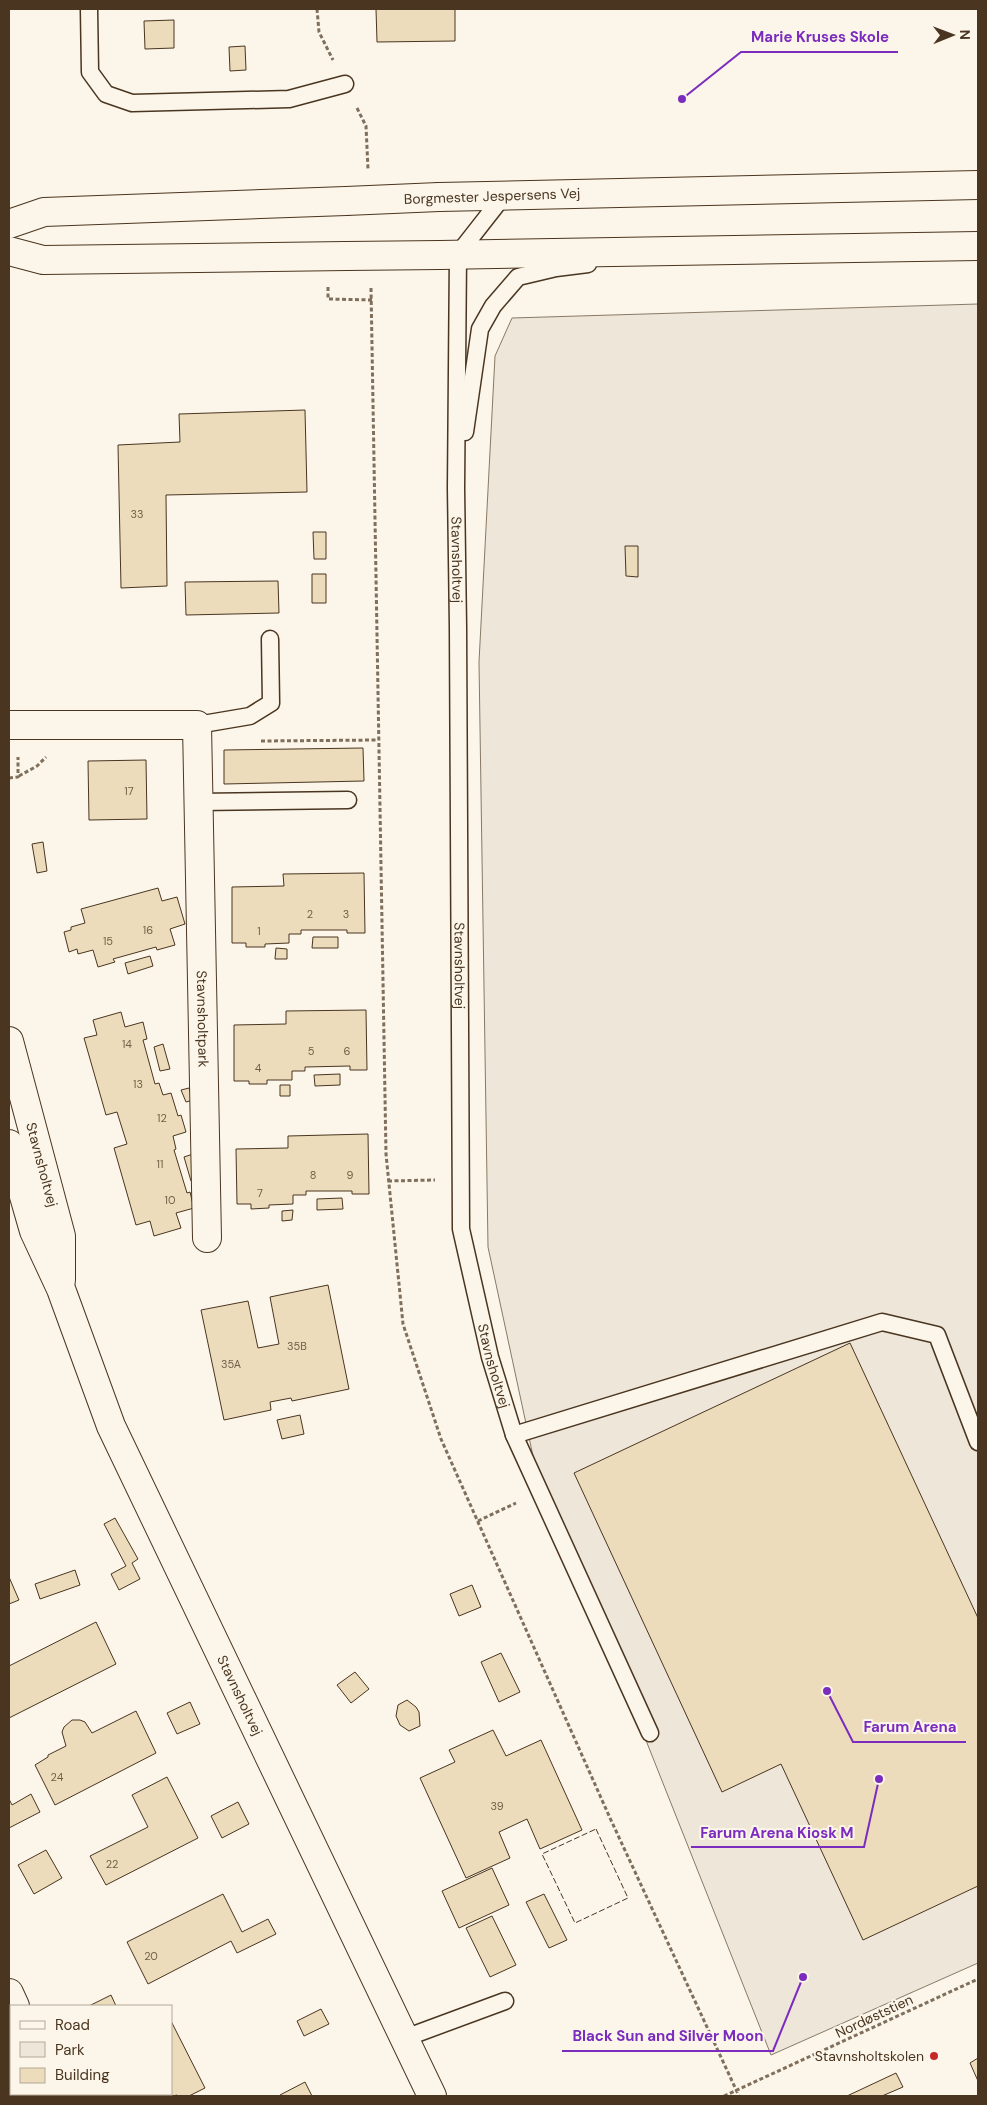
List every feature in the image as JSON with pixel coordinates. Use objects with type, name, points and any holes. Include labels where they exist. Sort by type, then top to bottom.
[{"type":"street","name":"Borgmester Jespersens Vej","points":[[9,224],[44,212],[505,194],[978,185]]},
{"type":"street","points":[[9,251],[43,260],[978,246]]},
{"type":"street","points":[[9,725],[197,725]]},
{"type":"street","name":"Stavnsholtpark","points":[[197,725],[207,1238]]},
{"type":"street","name":"Stavnsholtvej","points":[[9,1041],[61,1236],[60,1289]]},
{"type":"street","name":"Stavnsholtvej","points":[[9,1144],[34,1231],[60,1289],[111,1426],[432,2096]]},
{"type":"street","points":[[9,1993],[15,2005]]},
{"type":"lane","points":[[89,9],[90,72],[106,94],[132,103],[289,98],[345,84]]},
{"type":"lane","points":[[449,254],[505,194]]},
{"type":"lane","name":"Stavnsholtvej","points":[[456,488],[480,329],[493,306],[518,277],[556,268],[706,250]]},
{"type":"lane","name":"Stavnsholtvej","points":[[449,254],[458,627],[461,1229],[490,1357],[514,1435],[650,1733]]},
{"type":"lane","points":[[197,725],[250,716],[270,703],[270,639]]},
{"type":"lane","points":[[198,802],[348,800]]},
{"type":"lane","points":[[514,1435],[882,1322],[938,1335],[978,1442]]},
{"type":"lane","points":[[405,2038],[505,2001]]},
{"type":"path","points":[[328,299],[372,300]]},
{"type":"path","points":[[254,741],[378,740]]},
{"type":"path","points":[[18,777],[37,766],[47,755]]},
{"type":"path","points":[[388,1181],[460,1180]]},
{"type":"path","points":[[478,1521],[540,1492]]},
{"type":"path","points":[[655,1915],[739,2096]]},
{"type":"path","name":"Nordøststien","points":[[724,2096],[978,1979]]},
{"type":"green space","points":[[978,304],[978,1963],[771,2055],[533,1456],[488,1247],[479,662],[495,356],[512,318]]},
{"type":"building","points":[[376,9],[455,9],[455,41],[377,42]]},
{"type":"building","points":[[174,20],[174,48],[145,49],[144,21]]},
{"type":"building","points":[[245,46],[246,70],[230,71],[229,47]]},
{"type":"building","points":[[305,410],[307,492],[166,495],[167,586],[121,588],[118,445],[180,442],[179,414]]},
{"type":"building","points":[[313,532],[326,532],[326,559],[314,559]]},
{"type":"building","points":[[625,546],[638,546],[638,577],[626,576]]},
{"type":"building","points":[[312,574],[326,574],[326,603],[312,603]]},
{"type":"building","points":[[278,581],[279,613],[186,615],[185,582]]},
{"type":"building","points":[[363,748],[364,781],[224,784],[224,750]]},
{"type":"building","points":[[146,760],[147,819],[89,820],[88,761]]},
{"type":"building","points":[[43,842],[47,871],[37,873],[32,844]]},
{"type":"building","points":[[364,873],[365,933],[347,933],[347,930],[301,930],[301,934],[289,934],[289,943],[265,944],[265,947],[246,947],[246,943],[232,943],[232,887],[284,886],[283,874]]},
{"type":"building","points":[[158,888],[162,901],[177,897],[185,924],[170,929],[175,945],[157,950],[156,947],[113,959],[115,962],[98,967],[93,950],[78,954],[77,949],[69,952],[64,932],[71,930],[71,927],[85,923],[81,909]]},
{"type":"building","points":[[313,937],[338,937],[338,948],[312,948]]},
{"type":"building","points":[[276,948],[287,949],[287,959],[275,959]]},
{"type":"building","points":[[150,956],[153,966],[128,974],[125,963]]},
{"type":"building","points":[[366,1010],[367,1070],[350,1070],[350,1066],[305,1067],[305,1071],[292,1071],[292,1080],[267,1080],[267,1084],[249,1084],[249,1081],[234,1081],[234,1025],[286,1024],[286,1011]]},
{"type":"building","points":[[121,1012],[125,1027],[143,1022],[147,1039],[143,1040],[155,1084],[159,1083],[163,1095],[171,1093],[178,1116],[181,1115],[186,1132],[173,1136],[176,1149],[174,1150],[187,1193],[190,1192],[194,1208],[176,1213],[181,1228],[154,1236],[150,1221],[136,1225],[114,1148],[127,1144],[117,1112],[106,1115],[84,1038],[97,1035],[93,1020]]},
{"type":"building","points":[[163,1044],[170,1069],[160,1071],[154,1047]]},
{"type":"building","points":[[340,1074],[340,1085],[315,1086],[314,1075]]},
{"type":"building","points":[[280,1085],[290,1085],[290,1096],[280,1096]]},
{"type":"building","points":[[189,1088],[193,1100],[186,1102],[181,1090]]},
{"type":"building","points":[[368,1134],[369,1194],[352,1194],[352,1191],[306,1191],[306,1195],[293,1195],[293,1204],[269,1205],[269,1208],[251,1209],[251,1204],[237,1204],[236,1149],[288,1148],[288,1136]]},
{"type":"building","points":[[193,1154],[200,1179],[191,1181],[184,1157]]},
{"type":"building","points":[[342,1198],[343,1209],[317,1210],[317,1199]]},
{"type":"building","points":[[293,1210],[292,1220],[282,1221],[282,1211]]},
{"type":"building","points":[[328,1285],[349,1389],[292,1401],[291,1398],[270,1402],[271,1410],[224,1420],[201,1310],[248,1301],[258,1348],[279,1344],[270,1297]]},
{"type":"building","points":[[850,1343],[978,1618],[978,1886],[863,1940],[781,1764],[722,1792],[574,1473]]},
{"type":"building","points":[[300,1415],[304,1434],[282,1439],[277,1420]]},
{"type":"building","points":[[115,1518],[138,1559],[132,1563],[140,1579],[119,1590],[111,1574],[126,1566],[104,1524]]},
{"type":"building","points":[[75,1570],[80,1585],[40,1599],[35,1584]]},
{"type":"building","points":[[9,1577],[19,1600],[9,1604]]},
{"type":"building","points":[[472,1585],[481,1607],[459,1616],[450,1594]]},
{"type":"building","points":[[96,1622],[116,1664],[9,1718],[9,1666]]},
{"type":"building","points":[[501,1653],[520,1692],[499,1702],[481,1662]]},
{"type":"building","points":[[355,1672],[369,1689],[351,1703],[337,1685]]},
{"type":"building","points":[[407,1700],[419,1712],[420,1726],[409,1731],[400,1725],[396,1716],[398,1705]]},
{"type":"building","points":[[190,1702],[200,1724],[177,1734],[167,1713]]},
{"type":"building","points":[[136,1711],[156,1753],[55,1805],[35,1765],[48,1757],[48,1755],[66,1746],[62,1732],[64,1727],[72,1720],[80,1720],[85,1722],[92,1733]]},
{"type":"building","points":[[493,1730],[506,1756],[541,1740],[582,1830],[540,1849],[527,1819],[499,1832],[510,1858],[466,1878],[420,1778],[455,1762],[449,1750]]},
{"type":"building","points":[[167,1777],[198,1838],[106,1885],[90,1856],[148,1827],[132,1795]]},
{"type":"building","points":[[31,1794],[40,1812],[9,1828],[9,1799],[12,1805]]},
{"type":"building","points":[[238,1802],[249,1824],[222,1838],[211,1816]]},
{"type":"building","points":[[46,1850],[62,1878],[34,1894],[18,1865]]},
{"type":"building","points":[[492,1868],[509,1905],[459,1928],[442,1891]]},
{"type":"building","points":[[223,1894],[242,1932],[268,1919],[276,1934],[237,1953],[231,1941],[148,1984],[127,1942]]},
{"type":"building","points":[[544,1894],[567,1940],[549,1948],[526,1902]]},
{"type":"building","points":[[492,1916],[516,1965],[490,1977],[466,1928]]},
{"type":"building","points":[[111,1995],[116,2005],[91,2005]]},
{"type":"building","points":[[321,2009],[329,2024],[304,2036],[297,2021]]},
{"type":"building","points":[[172,2023],[205,2088],[189,2096],[124,2096],[172,2095]]},
{"type":"building","points":[[978,2058],[978,2081],[970,2063]]},
{"type":"building","points":[[896,2073],[903,2087],[882,2096],[847,2096]]},
{"type":"building","points":[[305,2082],[312,2096],[280,2095]]},
{"type":"fence","points":[[596,1829],[628,1898],[575,1923],[542,1854],[596,1829]]},
{"type":"place","name":"Marie Kruses Skole","points":[[682,99]]},
{"type":"place","name":"Farum Arena","points":[[827,1691]]},
{"type":"place","name":"Farum Arena Kiosk M","points":[[879,1779]]},
{"type":"place","name":"Black Sun and Silver Moon","points":[[803,1977]]},
{"type":"place","name":"Stavnsholtskolen","points":[[934,2056]]}]
